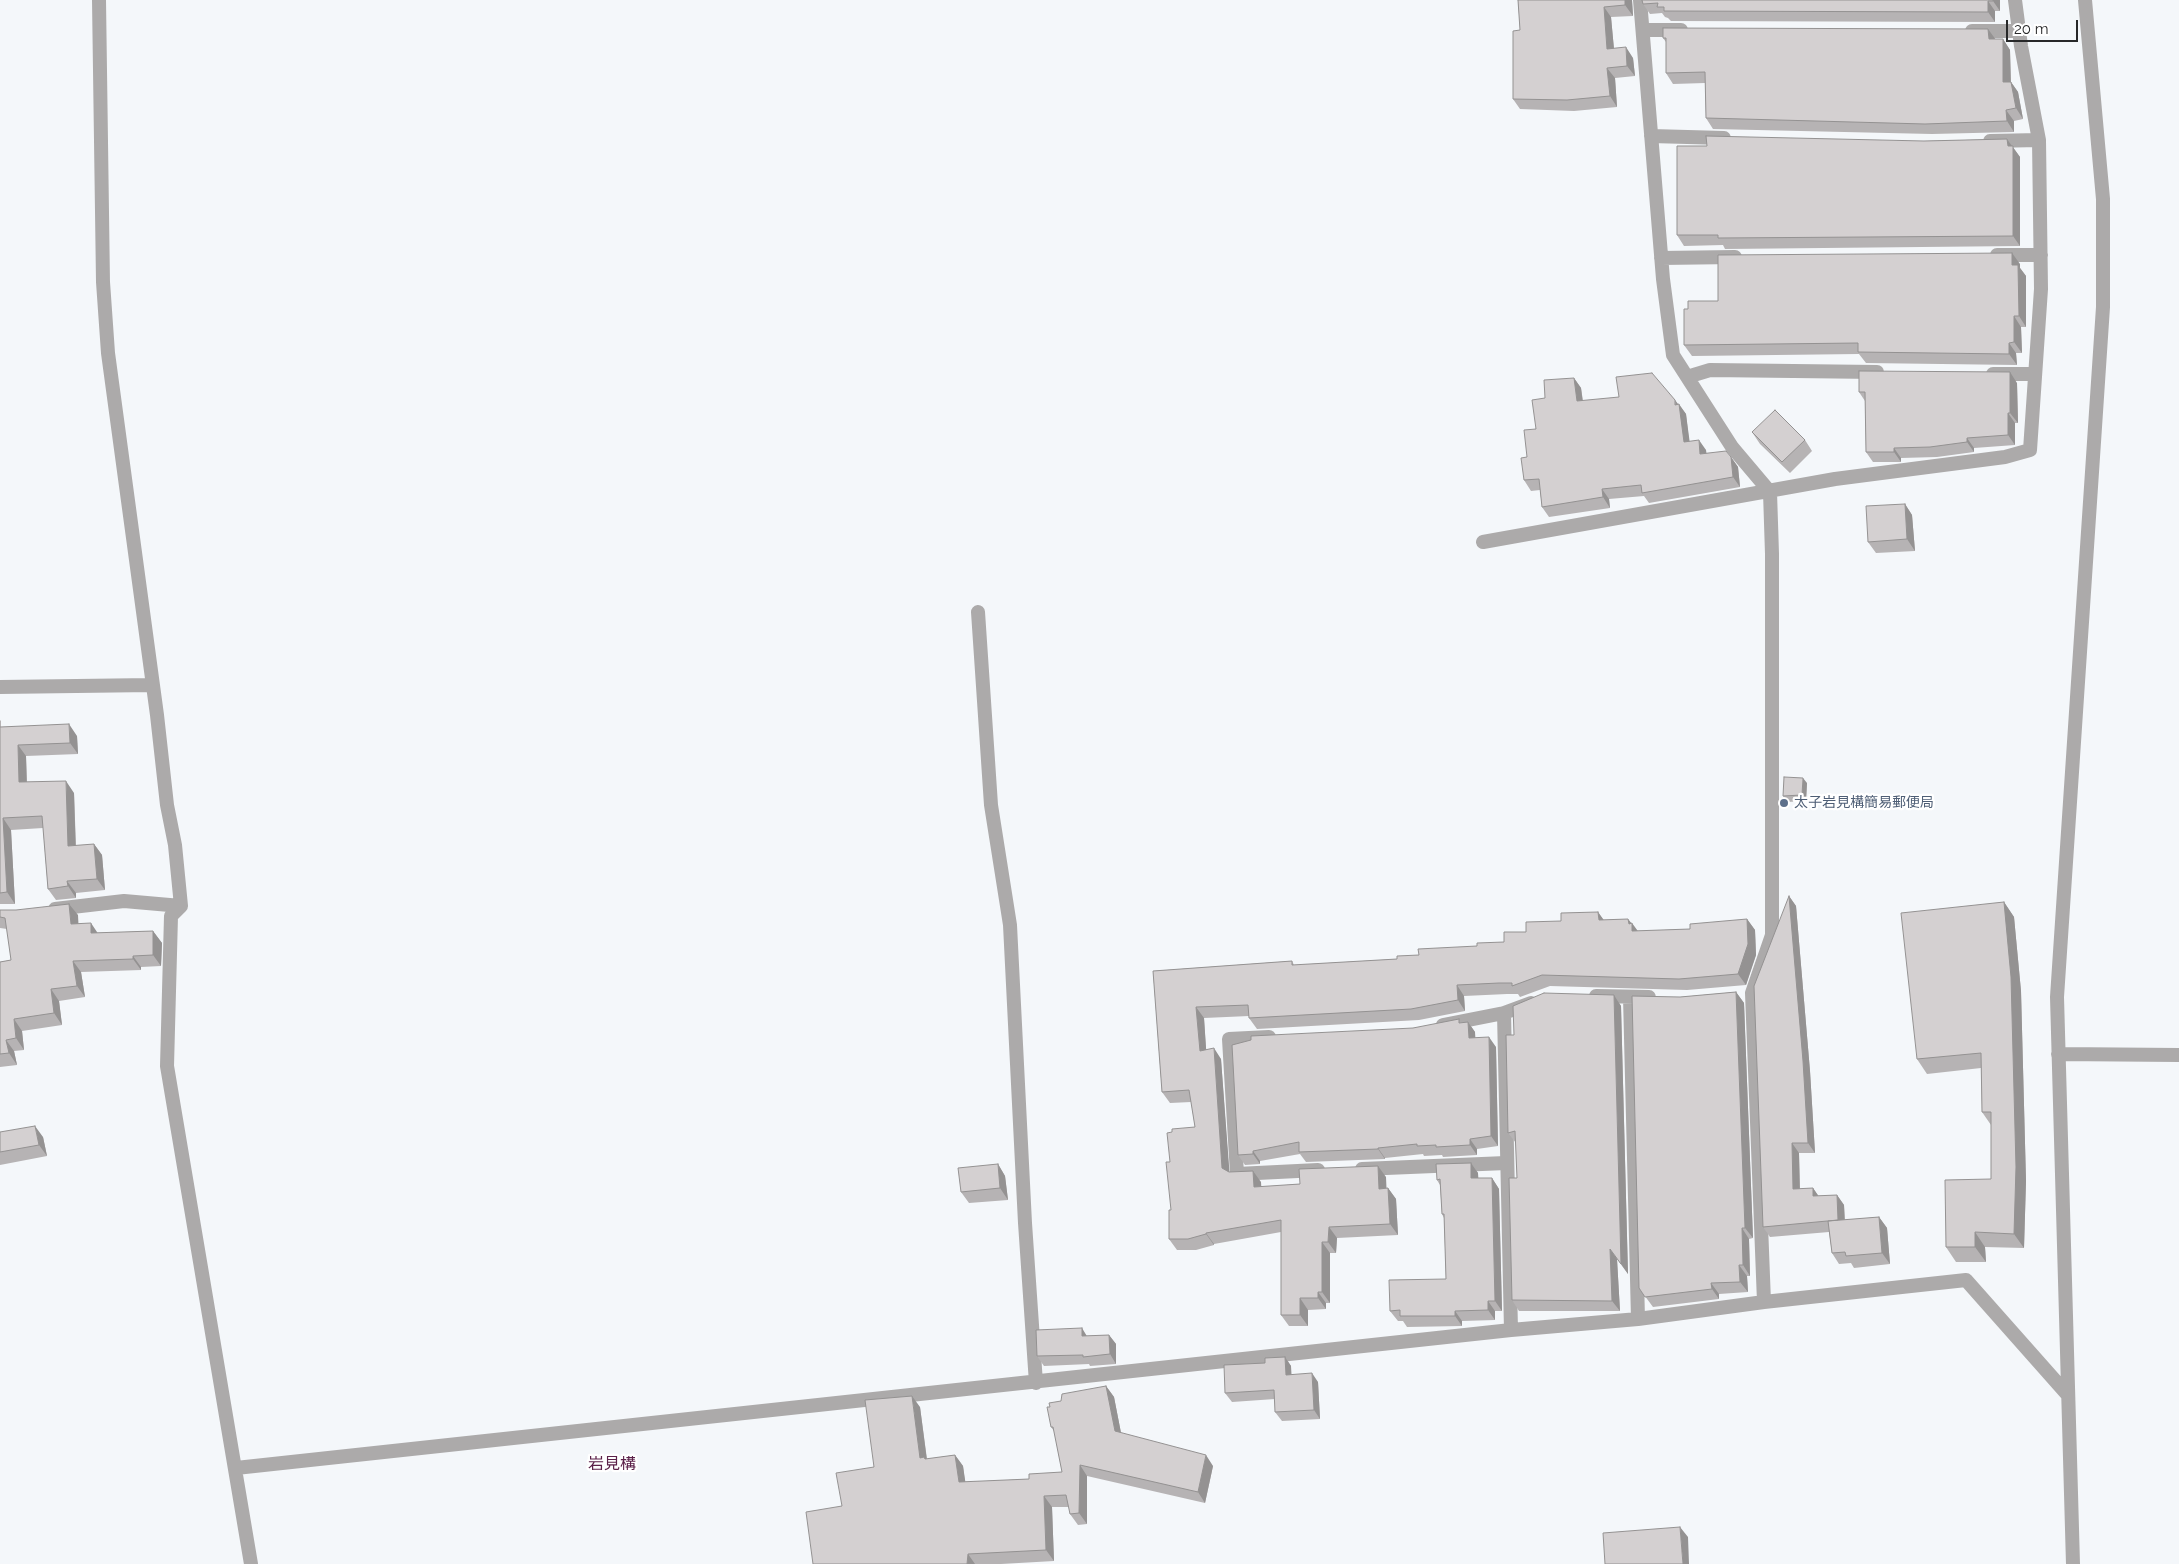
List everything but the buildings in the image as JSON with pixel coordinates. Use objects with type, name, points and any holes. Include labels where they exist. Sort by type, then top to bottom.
[{"type":"street","points":[[99,0],[103,282],[108,344],[167,805],[175,845],[181,906]]},
{"type":"street","points":[[1640,0],[1661,258],[1672,355],[1732,447],[1770,492],[1772,554],[1772,935],[1747,993],[1764,1302]]},
{"type":"street","points":[[1482,542],[1835,479],[2005,457],[2030,450],[2041,289],[2040,140],[2019,31],[2015,0]]},
{"type":"street","points":[[2073,1564],[2058,1054],[2058,987],[2103,307],[2103,199],[2085,0]]},
{"type":"street","points":[[1643,30],[1692,30]]},
{"type":"street","points":[[1960,31],[2019,31]]},
{"type":"street","points":[[1651,136],[1738,138]]},
{"type":"street","points":[[1981,141],[2040,140]]},
{"type":"street","points":[[1981,256],[2041,255]]},
{"type":"street","points":[[1661,258],[1751,257]]},
{"type":"street","points":[[1687,377],[1710,370],[1887,372]]},
{"type":"street","points":[[1976,374],[2035,374]]},
{"type":"street","points":[[978,612],[992,805],[1010,926],[1025,1223],[1036,1383]]},
{"type":"street","points":[[0,687],[152,685]]},
{"type":"street","points":[[42,911],[124,901],[181,906]]},
{"type":"street","points":[[181,906],[171,916],[167,1066],[251,1564]]},
{"type":"street","points":[[1586,996],[1659,998]]},
{"type":"street","points":[[1630,997],[1638,1318]]},
{"type":"street","points":[[1429,1028],[1504,1013],[1542,998]]},
{"type":"street","points":[[1504,1013],[1511,1330]]},
{"type":"street","points":[[1286,1036],[1229,1039],[1237,1174],[1332,1170]]},
{"type":"street","points":[[2058,1054],[2179,1055]]},
{"type":"street","points":[[1350,1169],[1506,1163]]},
{"type":"street","points":[[236,1468],[1036,1383],[1511,1330],[1638,1318],[1966,1280],[2067,1394]]},
{"type":"place","name":"太子岩見構簡易郵便局","points":[[1784,803]]},
{"type":"district","name":"岩見構","points":[[612,1464]]}]
